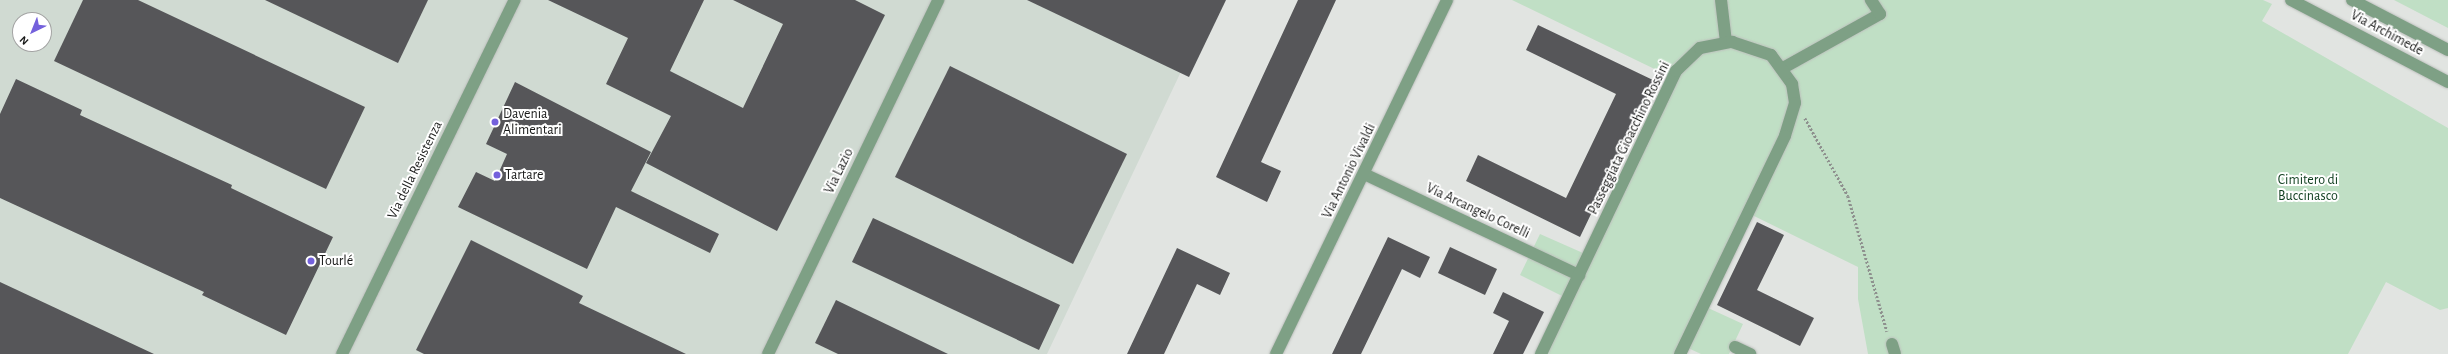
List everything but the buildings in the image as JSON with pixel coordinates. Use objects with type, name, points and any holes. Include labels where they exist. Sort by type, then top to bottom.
[{"type":"street","name":"Via della Resistenza","points":[[342,354],[515,0]]},
{"type":"street","name":"Via Lazio","points":[[768,354],[938,0]]},
{"type":"street","name":"Via Antonio Vivaldi","points":[[1276,354],[1447,0]]},
{"type":"street","points":[[1721,0],[1726,42]]},
{"type":"street","points":[[1783,68],[1880,14],[1871,0]]},
{"type":"street","name":"Via Archimede","points":[[2291,0],[2448,82]]},
{"type":"street","name":"Via Archimede","points":[[2352,0],[2448,50]]},
{"type":"street","name":"Passeggiata Gioacchino Rossini","points":[[1540,354],[1676,71],[1700,48],[1726,42],[1754,47],[1771,55],[1783,68],[1794,98]]},
{"type":"street","points":[[1680,354],[1785,136],[1794,98]]},
{"type":"street","name":"Via Arcangelo Corelli","points":[[1364,174],[1579,275]]},
{"type":"street","points":[[1735,347],[1750,354]]},
{"type":"path","points":[[1794,98],[1848,196],[1893,349]]},
{"type":"shaded area","points":[[0,0],[1215,0],[1047,354],[0,354]]},
{"type":"green space","name":"Cimitero di Buccinasco","points":[[1512,0],[2263,0],[2272,4],[2262,21],[2448,128],[2448,308],[2440,310],[2386,282],[2348,354],[1868,354],[1858,299],[1858,267],[1752,215],[1706,307],[1743,324],[1729,354],[1701,354],[1688,348],[1684,354],[1534,354],[1562,296],[1520,275],[1540,234],[1583,253],[1669,76]]},
{"type":"green space","points":[[2394,0],[2448,0],[2448,28]]},
{"type":"place","name":"Davenia Alimentari","points":[[495,122]]},
{"type":"place","name":"Tartare","points":[[497,175]]},
{"type":"place","name":"Tourlé","points":[[311,261]]}]
